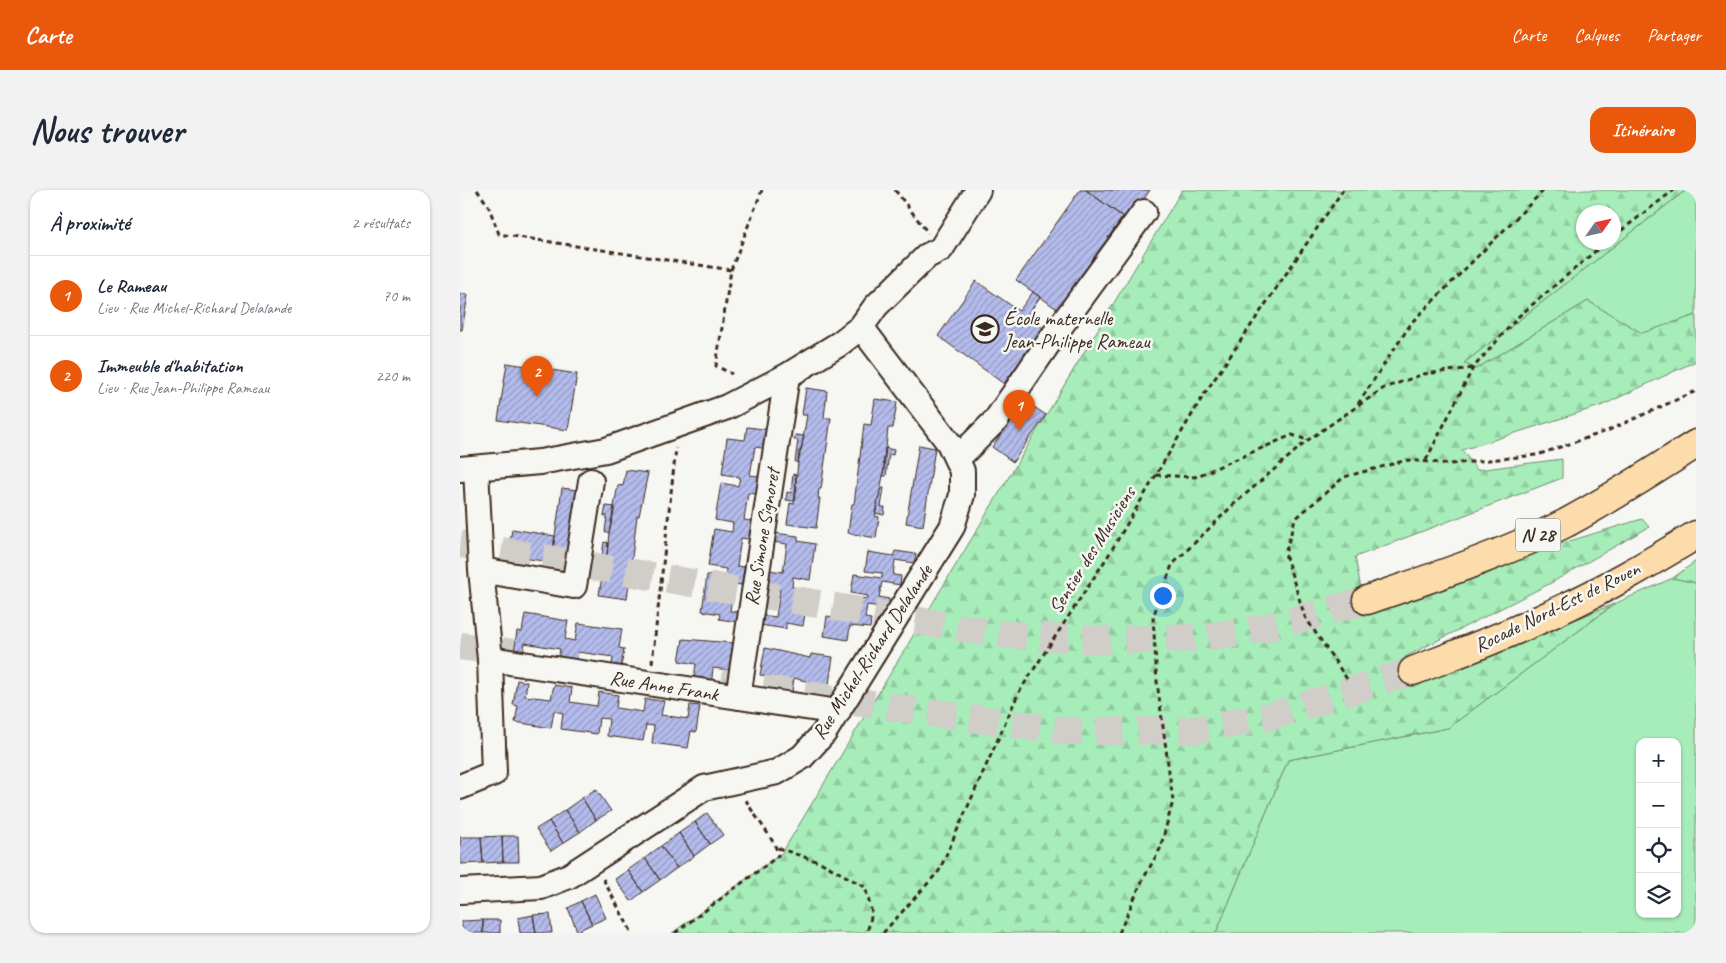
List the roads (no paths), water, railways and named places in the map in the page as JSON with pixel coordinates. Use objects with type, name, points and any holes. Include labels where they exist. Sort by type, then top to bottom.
[{"type":"highway","name":"N 28","points":[[1367,600],[1509,548],[1565,523],[1624,490],[1696,444]]},
{"type":"highway","name":"Rocade Nord-Est de Rouen","points":[[1413,672],[1558,611],[1622,579],[1696,536]]},
{"type":"street","points":[[460,787],[494,772],[490,659],[468,469],[540,462],[606,450],[726,407],[787,376],[839,344],[861,327],[876,306],[934,252],[978,190]]},
{"type":"street","points":[[956,459],[996,420],[1054,335],[1144,212]]},
{"type":"street","name":"Rue Michel-Richard Delalande","points":[[460,891],[541,887],[569,876],[592,859],[704,788],[777,772],[802,757],[824,733],[952,528],[962,495],[962,471],[949,443],[861,327]]},
{"type":"street","name":"Rue Simone Signoret","points":[[738,697],[787,376]]},
{"type":"street","points":[[480,570],[574,586],[591,481]]},
{"type":"street","name":"Rue Anne Frank","points":[[490,659],[838,712]]},
{"type":"tunnel","points":[[460,544],[997,634],[1099,640],[1194,638],[1240,633],[1282,624],[1367,600]]},
{"type":"tunnel","points":[[460,646],[513,653]]},
{"type":"tunnel","points":[[721,683],[1063,731],[1195,730],[1272,716],[1413,671]]},
{"type":"place","name":"École maternelle Jean-Philippe Rameau","points":[[985,329]]},
{"type":"place","name":"Immeuble d'habitation","points":[[537,397]]},
{"type":"place","name":"Le Rameau","points":[[1019,431]]}]
